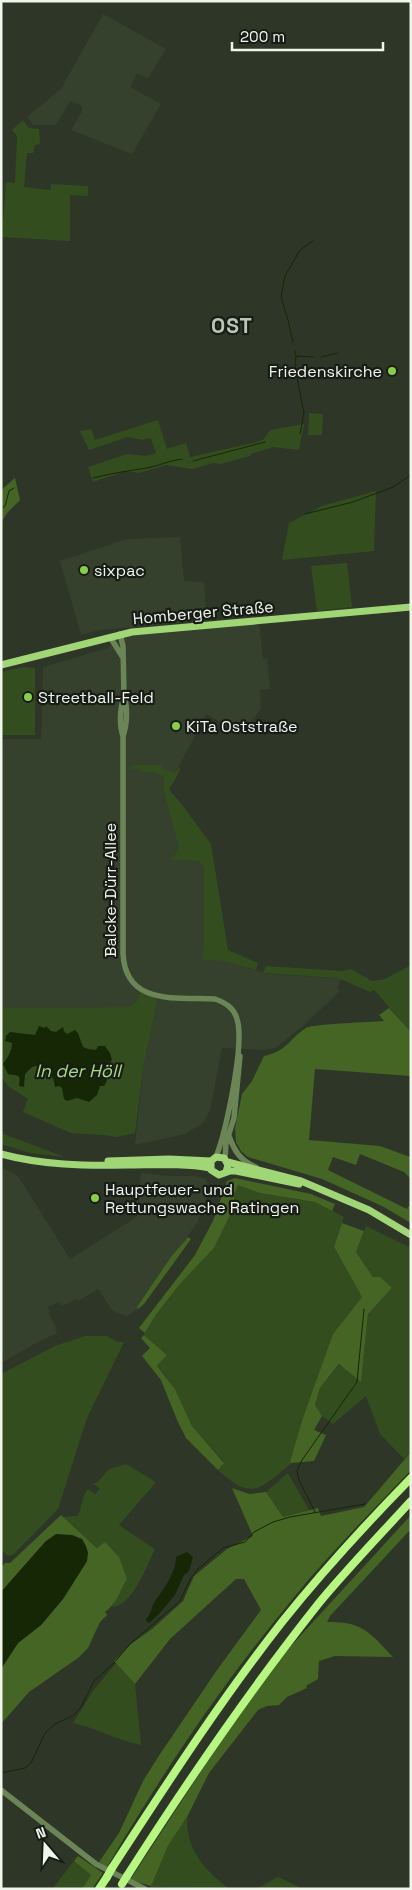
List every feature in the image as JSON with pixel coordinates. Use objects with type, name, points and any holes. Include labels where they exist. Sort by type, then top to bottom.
[{"type":"highway","points":[[99,1889],[205,1727],[282,1623],[336,1559],[411,1478]]},
{"type":"highway","points":[[120,1886],[248,1694],[321,1601],[411,1501]]},
{"type":"main road","name":"Homberger Straße","points":[[1,665],[110,636],[146,630],[411,607]]},
{"type":"main road","points":[[1,1154],[48,1163],[185,1165],[226,1161],[284,1175],[318,1187],[369,1210],[411,1235]]},
{"type":"main road","points":[[83,1164],[142,1159],[213,1162]]},
{"type":"main road","points":[[226,1161],[228,1167],[226,1172]]},
{"type":"main road","points":[[213,1162],[213,1173],[218,1175],[236,1171],[318,1187]]},
{"type":"street","name":"Balcke-Dürr-Allee","points":[[120,634],[123,646],[124,697],[126,702],[125,731],[123,736],[124,969],[136,987],[151,995],[215,999],[227,1004],[234,1011],[239,1028],[238,1050],[229,1112],[213,1162]]},
{"type":"street","name":"Balcke-Dürr-Allee","points":[[110,636],[122,656]]},
{"type":"street","name":"Balcke-Dürr-Allee","points":[[226,1161],[228,1135],[234,1118],[236,1104],[240,1059],[238,1050]]},
{"type":"street","points":[[228,1135],[236,1154],[244,1161],[284,1175]]},
{"type":"street","points":[[1,1790],[96,1864],[145,1889]]},
{"type":"shaded area","points":[[103,14],[166,49],[148,78],[137,73],[130,87],[161,104],[132,154],[71,130],[82,111],[82,106],[70,101],[56,125],[33,125],[27,117],[61,89]]},
{"type":"shaded area","points":[[23,120],[29,128],[39,129],[40,144],[35,145],[33,153],[27,153],[24,187],[50,190],[51,184],[88,186],[88,196],[70,195],[70,241],[2,237],[6,182],[15,183],[17,136],[12,130]]},
{"type":"shaded area","points":[[309,413],[323,414],[322,435],[308,435]]},
{"type":"shaded area","points":[[158,420],[167,449],[186,443],[190,457],[257,442],[264,439],[270,430],[304,424],[299,450],[273,447],[221,464],[214,463],[192,469],[166,465],[139,473],[126,471],[93,482],[88,467],[127,454],[146,456],[156,453],[151,439],[142,440],[128,437],[89,450],[80,431],[91,429],[95,440]]},
{"type":"shaded area","points":[[376,491],[374,551],[282,560],[289,523],[322,506]]},
{"type":"shaded area","points":[[180,537],[184,581],[204,582],[207,620],[100,630],[81,635],[60,561],[127,539]]},
{"type":"shaded area","points":[[347,563],[352,607],[317,611],[311,566]]},
{"type":"shaded area","points":[[259,621],[263,659],[267,659],[270,689],[260,690],[261,708],[252,721],[241,732],[237,733],[207,714],[175,773],[162,769],[162,765],[132,765],[132,769],[141,769],[141,772],[152,772],[164,777],[164,792],[179,849],[171,859],[199,861],[204,868],[203,960],[222,961],[268,974],[338,978],[341,979],[337,988],[340,991],[303,1026],[275,1048],[264,1050],[222,1048],[210,1111],[203,1123],[185,1134],[135,1145],[143,1069],[158,996],[139,999],[129,1007],[1,1008],[1,739],[41,739],[43,667],[108,648],[120,634]]},
{"type":"shaded area","points":[[23,667],[35,668],[35,735],[1,735],[1,672]]},
{"type":"shaded area","points":[[131,765],[162,765],[163,769],[175,773],[179,767],[180,770],[169,790],[211,844],[228,950],[258,963],[256,970],[222,961],[203,960],[204,868],[199,861],[170,860],[179,849],[164,792],[164,777],[152,772],[141,772],[140,769],[131,769]]},
{"type":"shaded area","points":[[411,965],[411,1032],[374,990],[370,992],[338,978],[263,973],[266,966],[343,971],[351,969],[372,981],[385,979]]},
{"type":"shaded area","points":[[141,991],[158,996],[143,1069],[135,1133],[116,1137],[71,1133],[23,1112],[28,1099],[8,1086],[1,1077],[1,1008],[129,1007],[137,1001]]},
{"type":"shaded area","points":[[1,1133],[65,1157],[30,1153],[1,1144]]},
{"type":"shaded area","points":[[5,1169],[18,1176],[70,1259],[137,1217],[141,1173],[196,1176],[206,1179],[208,1185],[205,1203],[197,1223],[137,1307],[138,1309],[127,1316],[117,1313],[112,1310],[98,1289],[78,1301],[76,1299],[62,1306],[59,1302],[48,1307],[50,1311],[48,1312],[57,1329],[55,1330],[57,1333],[1,1363],[1,1170]]},
{"type":"shaded area","points":[[238,1184],[260,1193],[315,1202],[344,1217],[334,1247],[362,1297],[333,1334],[292,1463],[263,1485],[248,1489],[230,1480],[218,1470],[224,1462],[192,1426],[175,1389],[157,1366],[167,1355],[144,1335],[155,1316],[179,1285],[214,1248],[234,1207],[234,1195]]},
{"type":"shaded area","points":[[366,1226],[411,1248],[411,1452],[404,1459],[380,1434],[366,1396],[333,1424],[322,1416],[315,1405],[320,1388],[340,1364],[361,1381],[368,1314],[392,1288],[373,1277],[356,1252]]},
{"type":"shaded area","points":[[85,1336],[107,1336],[117,1342],[124,1342],[87,1418],[58,1509],[14,1554],[7,1555],[1,1549],[1,1374],[55,1346]]},
{"type":"shaded area","points":[[126,1464],[156,1482],[119,1525],[155,1549],[133,1592],[120,1605],[112,1607],[118,1591],[127,1579],[98,1548],[63,1517],[78,1516],[88,1489],[95,1494],[100,1489],[93,1484],[98,1482],[109,1469]]},
{"type":"shaded area","points":[[288,1473],[309,1510],[283,1517],[266,1492]]},
{"type":"shaded area","points":[[116,1663],[135,1684],[141,1745],[73,1723],[93,1691]]},
{"type":"shaded area","points":[[188,1815],[189,1837],[198,1858],[213,1875],[230,1889],[150,1887],[168,1846]]},
{"type":"shaded area","points":[[74,1861],[91,1875],[82,1889],[52,1889]]},
{"type":"shaded area","points":[[278,1877],[304,1889],[256,1889]]},
{"type":"green space","points":[[15,478],[20,500],[7,513],[1,523],[1,490]]},
{"type":"green space","points":[[389,1008],[411,1032],[411,1076],[315,1069],[309,1140],[380,1146],[410,1157],[411,1179],[404,1172],[360,1154],[356,1165],[333,1157],[328,1170],[407,1209],[411,1203],[411,1223],[382,1206],[322,1179],[248,1157],[241,1151],[236,1142],[235,1128],[242,1094],[252,1081],[264,1056],[282,1048],[306,1028],[330,1024],[384,1021],[379,1015]]},
{"type":"green space","points":[[235,1178],[311,1194],[335,1204],[332,1211],[315,1202],[260,1193],[238,1185],[234,1195],[234,1207],[214,1248],[179,1285],[155,1316],[145,1333],[139,1328],[195,1255],[213,1221],[227,1181]]},
{"type":"green space","points":[[342,1223],[364,1231],[356,1252],[373,1277],[380,1277],[392,1288],[368,1314],[361,1382],[339,1364],[320,1388],[315,1405],[322,1416],[314,1430],[326,1435],[314,1461],[292,1463],[290,1462],[303,1418],[333,1334],[362,1297],[334,1247]]},
{"type":"green space","points":[[188,1237],[191,1239],[144,1304],[138,1309],[137,1307],[171,1257]]},
{"type":"green space","points":[[144,1335],[167,1355],[157,1366],[175,1389],[192,1426],[224,1463],[218,1470],[186,1438],[161,1380],[142,1356],[150,1348],[141,1338]]},
{"type":"green space","points":[[411,1452],[411,1470],[323,1564],[269,1628],[195,1728],[107,1867],[99,1862],[119,1833],[143,1781],[158,1757],[217,1670],[261,1610],[244,1579],[236,1579],[170,1639],[135,1684],[114,1661],[131,1644],[152,1629],[183,1601],[194,1576],[227,1549],[253,1536],[232,1488],[249,1494],[266,1492],[283,1517],[318,1508],[321,1516],[364,1507]]},
{"type":"green space","points":[[61,1515],[97,1548],[105,1542],[119,1557],[127,1579],[115,1601],[105,1612],[107,1615],[100,1622],[88,1648],[78,1658],[29,1692],[1,1724],[1,1669],[18,1643],[41,1625],[63,1599],[87,1561],[46,1541],[1,1592],[1,1568],[5,1563],[10,1563]]},
{"type":"green space","points":[[411,1515],[411,1529],[330,1616],[327,1622],[339,1622],[357,1626],[378,1641],[393,1657],[335,1656],[319,1661],[318,1679],[306,1686],[307,1688],[287,1697],[279,1705],[267,1706],[258,1710],[209,1773],[188,1815],[168,1846],[151,1886],[130,1880],[219,1744],[280,1658]]},
{"type":"green space","points":[[78,1856],[103,1873],[92,1889],[82,1889],[91,1875],[74,1861]]},
{"type":"water","name":"In der Höll","points":[[39,1026],[45,1028],[46,1026],[51,1031],[56,1032],[63,1027],[67,1034],[75,1030],[83,1047],[96,1050],[98,1046],[105,1046],[110,1053],[112,1060],[102,1071],[107,1081],[104,1086],[100,1086],[97,1095],[89,1102],[77,1098],[67,1101],[64,1099],[62,1088],[59,1086],[55,1087],[53,1078],[40,1065],[32,1067],[25,1074],[24,1087],[19,1086],[20,1079],[18,1076],[8,1074],[3,1064],[8,1057],[12,1043],[5,1041],[6,1036],[10,1032],[35,1035]]},
{"type":"water","points":[[56,1534],[72,1535],[82,1539],[88,1553],[87,1561],[63,1599],[41,1625],[18,1643],[1,1669],[1,1592],[46,1541]]},
{"type":"water","points":[[187,1552],[193,1557],[189,1571],[184,1575],[175,1595],[159,1614],[149,1623],[147,1622],[146,1619],[154,1603],[172,1574],[176,1557]]},
{"type":"waterway","points":[[293,342],[281,297],[285,276],[300,250],[313,241]]},
{"type":"waterway","points":[[321,357],[338,353]]},
{"type":"waterway","points":[[300,434],[304,413],[295,367],[296,356],[313,357]]},
{"type":"waterway","points":[[193,461],[265,442]]},
{"type":"waterway","points":[[93,478],[182,459]]},
{"type":"waterway","points":[[305,514],[353,502],[393,487],[411,475]]},
{"type":"waterway","points":[[1,509],[5,506],[9,491],[14,488]]},
{"type":"waterway","points":[[315,1512],[299,1480],[297,1471],[302,1460],[357,1382],[364,1309]]},
{"type":"waterway","points":[[1,1773],[25,1768],[31,1763],[45,1733],[55,1724],[74,1715],[81,1707],[94,1681],[113,1664],[131,1643],[180,1601],[191,1578],[198,1569],[223,1548],[245,1542],[254,1532],[273,1522],[290,1517],[365,1504]]},
{"type":"place","name":"Friedenskirche","points":[[392,371]]},
{"type":"place","name":"sixpac","points":[[84,570]]},
{"type":"place","name":"Streetball-Feld","points":[[28,697]]},
{"type":"place","name":"KiTa Oststraße","points":[[176,726]]},
{"type":"place","name":"Hauptfeuer- und Rettungswache Ratingen","points":[[95,1198]]},
{"type":"district","name":"OST","points":[[232,326]]}]
